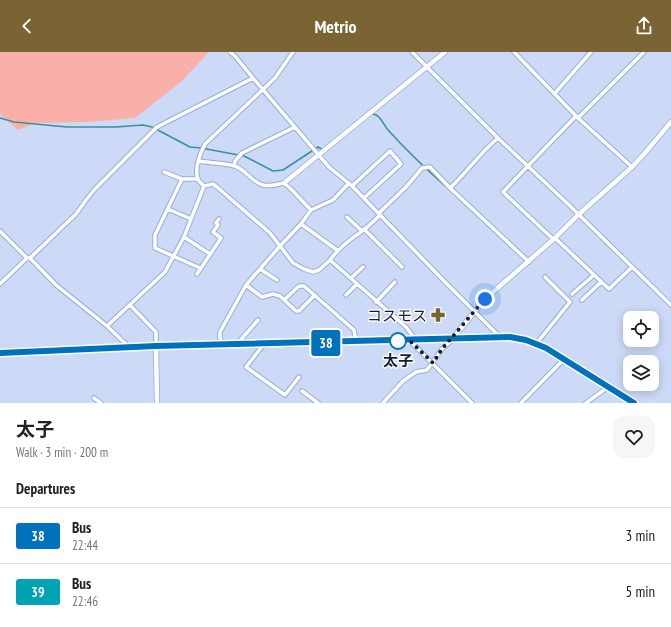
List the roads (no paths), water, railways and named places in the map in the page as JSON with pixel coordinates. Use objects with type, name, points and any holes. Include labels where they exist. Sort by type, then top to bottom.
[{"type":"highway","points":[[0,353],[156,346],[356,342],[500,337],[518,339],[536,344],[564,359],[634,403]]},
{"type":"street","points":[[230,52],[329,167],[350,184],[500,337]]},
{"type":"street","points":[[204,186],[198,179],[198,161],[199,155],[205,144],[275,78],[293,52]]},
{"type":"street","points":[[412,52],[498,138],[671,305]]},
{"type":"street","points":[[198,161],[234,166],[262,185],[268,186],[284,183],[446,52]]},
{"type":"street","points":[[514,52],[577,117],[632,167]]},
{"type":"street","points":[[555,93],[591,52]]},
{"type":"street","points":[[632,267],[609,289],[503,192],[527,166],[644,52]]},
{"type":"street","points":[[0,284],[76,214],[95,189],[157,126],[252,78]]},
{"type":"street","points":[[384,403],[404,381],[416,372],[427,370],[442,349],[475,313],[485,299],[529,262],[578,215],[632,167],[671,122]]},
{"type":"street","points":[[234,166],[235,161],[242,153],[295,127]]},
{"type":"street","points":[[450,188],[465,173],[482,152],[498,138]]},
{"type":"street","points":[[224,345],[220,338],[220,332],[246,285],[301,224],[311,210],[333,200],[390,151],[401,164],[364,198]]},
{"type":"street","points":[[204,186],[213,184],[270,232],[293,263],[312,272],[318,270],[330,260],[337,250],[363,230],[406,187],[422,168],[430,167],[450,188],[529,262]]},
{"type":"street","points":[[164,172],[182,179],[198,179]]},
{"type":"street","points":[[182,179],[156,235],[155,248],[200,268]]},
{"type":"street","points":[[284,183],[311,210]]},
{"type":"street","points":[[107,326],[165,272],[184,237],[204,186]]},
{"type":"street","points":[[168,209],[191,218]]},
{"type":"street","points":[[347,217],[402,266]]},
{"type":"street","points":[[197,274],[221,238],[213,232],[218,225],[216,223],[219,219]]},
{"type":"street","points":[[301,224],[337,250]]},
{"type":"street","points":[[0,231],[56,285],[107,326],[130,347]]},
{"type":"street","points":[[184,237],[210,254]]},
{"type":"street","points":[[330,260],[406,327],[416,340]]},
{"type":"street","points":[[352,278],[363,267]]},
{"type":"street","points":[[260,269],[277,280]]},
{"type":"street","points":[[572,294],[594,275]]},
{"type":"street","points":[[536,344],[570,302],[545,277]]},
{"type":"street","points":[[376,302],[395,282]]},
{"type":"street","points":[[582,300],[602,282]]},
{"type":"street","points":[[346,295],[357,284]]},
{"type":"street","points":[[246,285],[262,297],[275,294],[280,296],[296,311],[298,311],[315,295]]},
{"type":"street","points":[[284,300],[302,285],[354,330],[356,342]]},
{"type":"street","points":[[130,305],[156,332],[157,403]]},
{"type":"street","points":[[236,345],[258,320]]},
{"type":"street","points":[[409,340],[472,403]]},
{"type":"street","points":[[264,344],[246,366],[285,395],[299,377]]},
{"type":"street","points":[[521,403],[564,359]]},
{"type":"street","points":[[586,403],[608,386]]},
{"type":"street","points":[[302,391],[316,402]]},
{"type":"street","points":[[94,398],[101,403]]},
{"type":"waterway","points":[[373,114],[378,116],[387,129],[402,145],[444,185]]},
{"type":"waterway","points":[[0,118],[14,122],[67,127],[116,127],[143,125],[152,127],[190,147],[244,156],[273,171],[283,170],[318,147],[323,150]]},
{"type":"place","name":"コスモス","points":[[438,315]]},
{"type":"place","name":"太子","points":[[398,341]]}]
